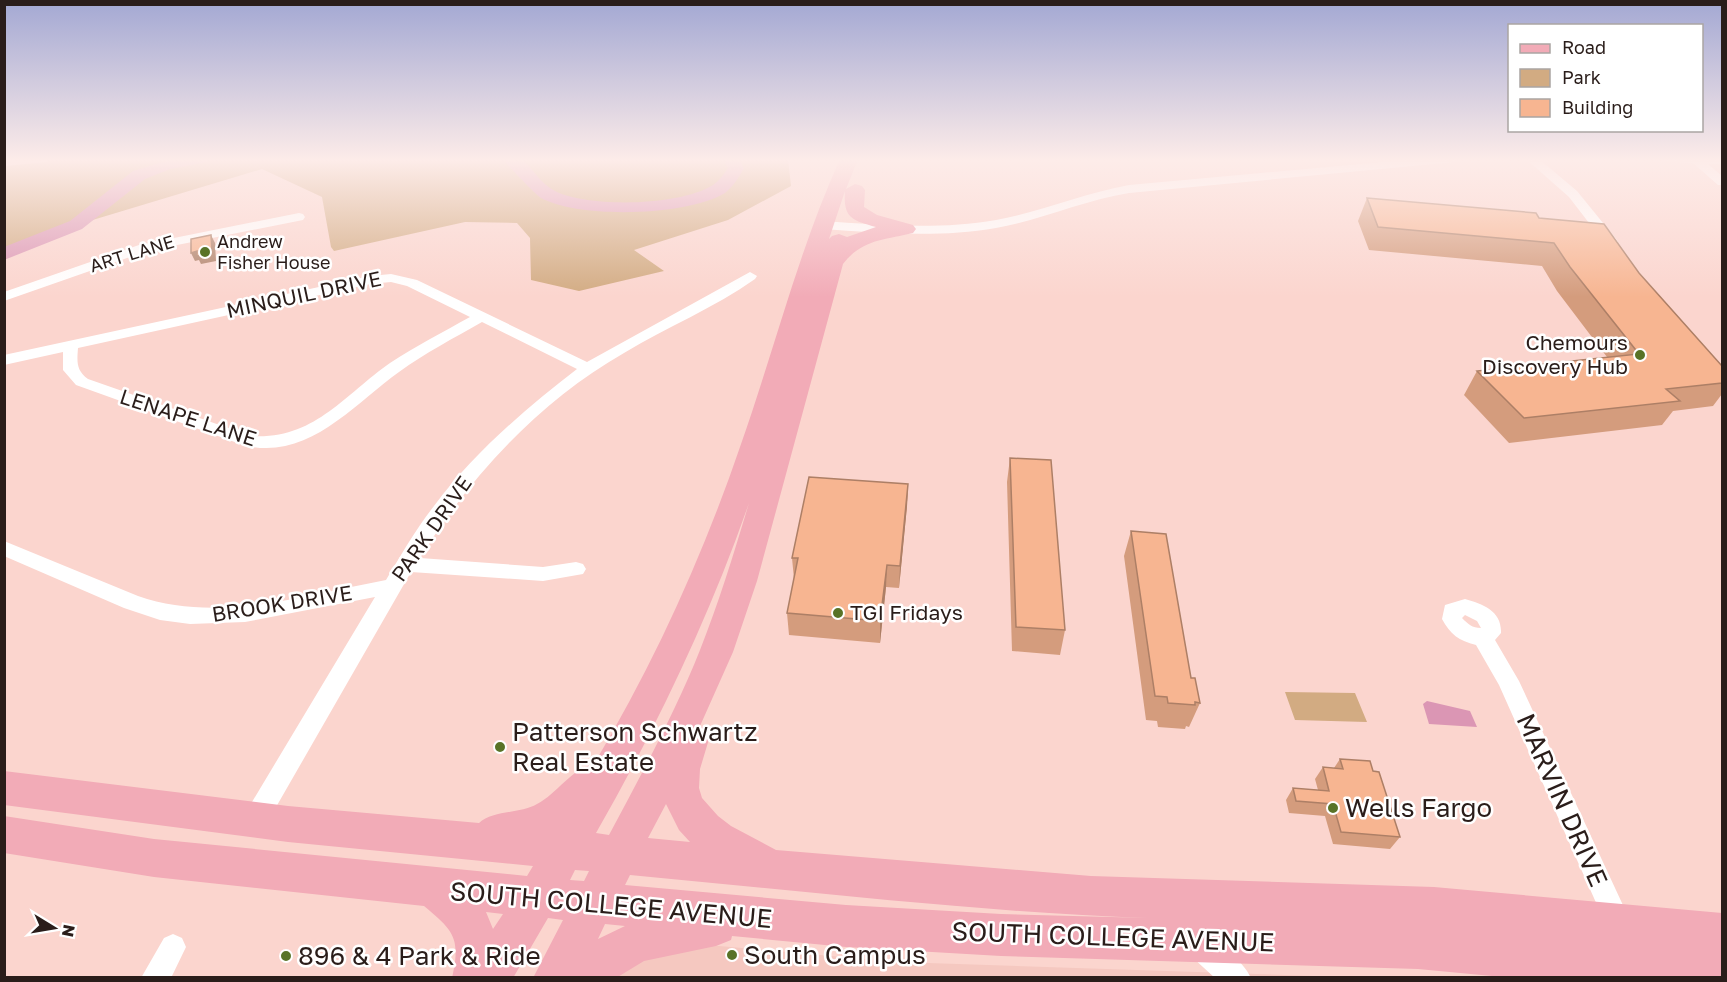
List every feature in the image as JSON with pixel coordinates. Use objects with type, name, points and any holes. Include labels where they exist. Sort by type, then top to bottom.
[{"type":"main road","points":[[488,978],[567,849],[678,641],[725,530],[772,390],[833,226],[838,205]]},
{"type":"main road","points":[[775,869],[709,836],[687,808],[682,790],[681,769],[716,652],[741,581],[813,337],[831,265],[833,226],[846,205]]},
{"type":"main road","points":[[854,205],[854,209],[861,215],[906,229]]},
{"type":"main road","points":[[831,265],[842,250],[860,237],[906,229]]},
{"type":"main road","points":[[555,978],[662,772],[716,652]]},
{"type":"main road","points":[[450,838],[527,828],[551,817],[569,807],[625,743]]},
{"type":"main road","name":"SOUTH COLLEGE AVENUE","points":[[4,788],[255,820],[1048,893],[1376,905],[1722,934]]},
{"type":"main road","name":"SOUTH COLLEGE AVENUE","points":[[4,834],[154,858],[536,899],[757,919],[931,932],[1418,948],[1639,972],[1722,974]]},
{"type":"main road","points":[[434,888],[460,909],[471,923],[477,942],[477,966],[474,978]]},
{"type":"main road","points":[[582,978],[617,950],[648,936],[757,919]]},
{"type":"street","points":[[833,226],[906,229],[996,224],[1062,205]]},
{"type":"street","points":[[1582,205],[1622,258]]},
{"type":"street","name":"ART LANE","points":[[4,297],[144,248],[299,217]]},
{"type":"street","name":"PARK DRIVE","points":[[255,820],[392,586],[439,512],[486,456],[536,409],[588,368],[727,292],[750,276]]},
{"type":"street","name":"MINQUIL DRIVE","points":[[4,360],[381,278],[406,280],[588,368]]},
{"type":"street","name":"LENAPE LANE","points":[[71,345],[70,373],[82,382],[249,441],[266,444],[286,441],[308,433],[396,368],[481,316]]},
{"type":"street","name":"BROOK DRIVE","points":[[4,548],[131,602],[160,612],[190,616],[245,614],[392,586]]},
{"type":"street","points":[[406,564],[543,573],[576,569]]},
{"type":"street","name":"MARVIN DRIVE","points":[[1482,637],[1508,681],[1639,972]]},
{"type":"street","points":[[1193,941],[1237,978]]},
{"type":"street","points":[[155,978],[173,947]]},
{"type":"shaded area","points":[[1427,701],[1470,711],[1477,727],[1429,724],[1423,704]]},
{"type":"shaded area","name":"South Campus","points":[[686,943],[898,962],[1343,977],[614,978],[625,965]]},
{"type":"green space","points":[[5,205],[143,205],[76,225],[5,254]]},
{"type":"green space","points":[[323,205],[756,205],[728,220],[634,250],[664,271],[579,291],[531,280],[530,238],[517,223],[465,222],[334,251],[331,247]]},
{"type":"green space","points":[[1285,692],[1355,693],[1367,722],[1295,720]]},
{"type":"building","points":[[1370,205],[1444,205],[1536,213],[1539,218],[1604,224],[1639,273],[1722,366],[1722,383],[1666,389],[1680,401],[1524,418],[1477,371],[1639,354],[1570,267],[1554,243],[1378,227]]},
{"type":"building","points":[[211,235],[212,253],[197,256],[197,251],[191,253],[191,239]]},
{"type":"building","points":[[1010,458],[1051,460],[1065,630],[1016,627]]},
{"type":"building","points":[[809,477],[908,484],[900,566],[887,565],[880,621],[787,613],[798,558],[792,558]]},
{"type":"building","points":[[1131,531],[1166,534],[1191,678],[1195,678],[1200,703],[1195,702],[1195,705],[1168,703],[1167,697],[1155,696]]},
{"type":"building","name":"Wells Fargo","points":[[1340,759],[1370,761],[1373,771],[1379,772],[1400,837],[1341,832],[1333,804],[1296,801],[1293,788],[1329,791],[1323,767],[1343,769]]},
{"type":"waterway","points":[[4,254],[76,225],[101,205]]},
{"type":"waterway","points":[[592,205],[648,205]]},
{"type":"place","name":"Andrew Fisher House","points":[[205,252]]},
{"type":"place","name":"Chemours Discovery Hub","points":[[1640,355]]},
{"type":"place","name":"TGI Fridays","points":[[838,613]]},
{"type":"place","name":"Patterson Schwartz Real Estate","points":[[500,747]]},
{"type":"place","name":"Wells Fargo","points":[[1333,808]]},
{"type":"place","name":"South Campus","points":[[732,955]]},
{"type":"place","name":"896 & 4 Park & Ride","points":[[286,956]]}]
